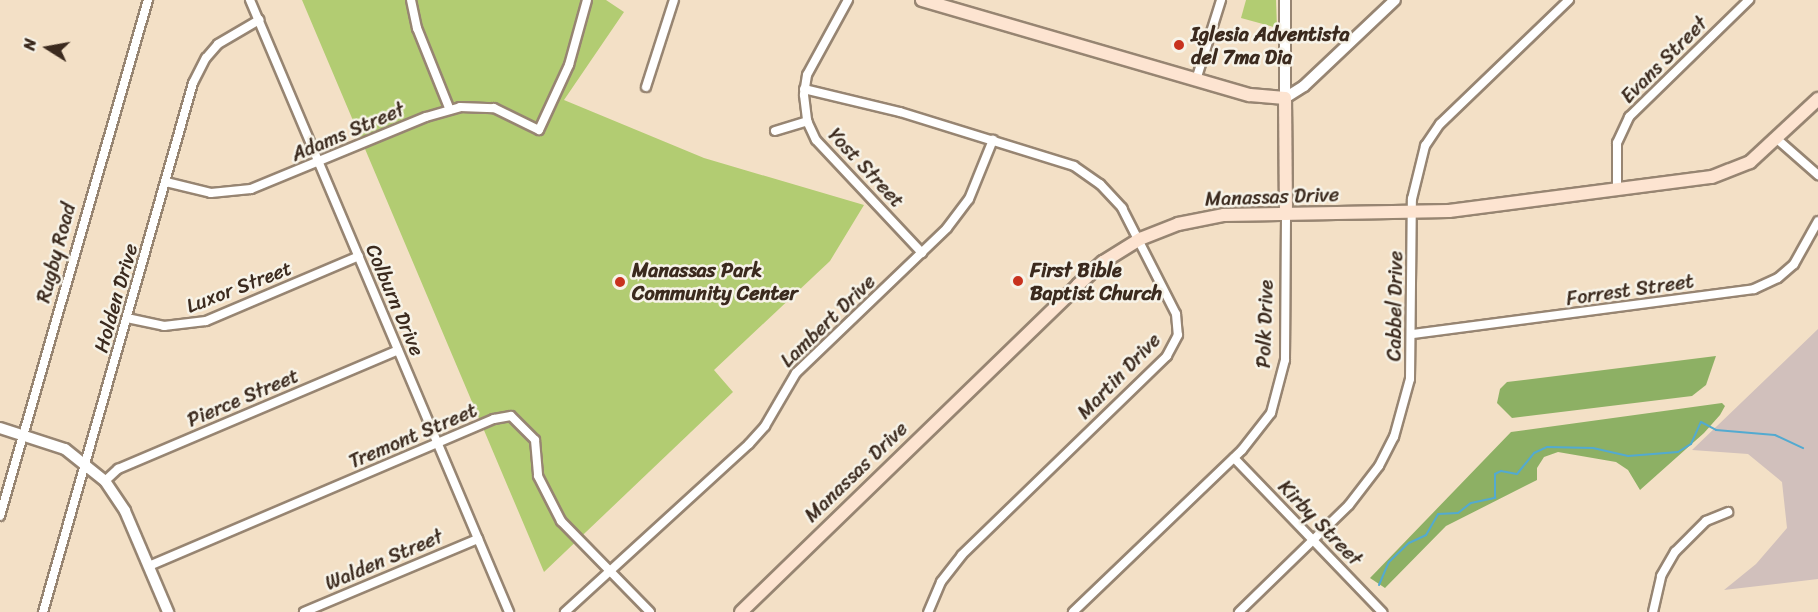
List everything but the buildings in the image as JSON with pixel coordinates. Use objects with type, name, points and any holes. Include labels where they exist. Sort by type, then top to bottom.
[{"type":"main road","points":[[922,0],[1260,98],[1285,98]]},
{"type":"main road","name":"Polk Drive","points":[[1285,98],[1286,214]]},
{"type":"main road","name":"Manassas Drive","points":[[741,612],[1078,285],[1103,262],[1140,239],[1204,217],[1412,213],[1617,189],[1726,173],[1750,162],[1818,99]]},
{"type":"street","name":"Rugby Road","points":[[0,516],[148,0]]},
{"type":"street","name":"Colburn Drive","points":[[250,0],[509,612]]},
{"type":"street","points":[[411,0],[417,28],[450,110]]},
{"type":"street","name":"Adams Street","points":[[166,182],[211,193],[240,191],[265,185],[450,110],[473,106],[494,108],[539,130],[569,65],[588,0]]},
{"type":"street","points":[[646,87],[674,0]]},
{"type":"street","name":"Yost Street","points":[[848,0],[812,64],[804,89],[807,121],[816,140],[922,253]]},
{"type":"street","points":[[1196,80],[1221,0]]},
{"type":"street","points":[[1285,0],[1285,98]]},
{"type":"street","points":[[1285,98],[1304,86],[1395,0]]},
{"type":"street","name":"Cabbel Drive","points":[[1239,612],[1349,505],[1387,453],[1407,396],[1413,334],[1412,213],[1417,168],[1432,135],[1569,0]]},
{"type":"street","name":"Evans Street","points":[[1617,189],[1615,153],[1629,117],[1749,0]]},
{"type":"street","name":"Holden Drive","points":[[43,612],[202,64],[218,44],[259,20]]},
{"type":"street","name":"Martin Drive","points":[[804,89],[1058,159],[1085,172],[1116,201],[1140,239],[1175,309],[1178,330],[1173,348],[956,561],[937,590],[928,612]]},
{"type":"street","points":[[776,131],[807,121]]},
{"type":"street","points":[[1777,139],[1818,175]]},
{"type":"street","name":"Lambert Drive","points":[[565,612],[611,574],[748,444],[765,426],[796,374],[947,228],[969,199],[993,140]]},
{"type":"street","name":"Polk Drive","points":[[1073,612],[1234,458],[1267,420],[1282,383],[1286,349],[1286,214]]},
{"type":"street","name":"Forrest Street","points":[[1413,334],[1754,289],[1778,279],[1794,264],[1818,220]]},
{"type":"street","name":"Luxor Street","points":[[127,318],[164,326],[206,321],[359,256]]},
{"type":"street","name":"Pierce Street","points":[[105,481],[118,469],[398,350]]},
{"type":"street","name":"Tremont Street","points":[[149,566],[502,416],[515,418],[535,440],[538,476],[561,521],[650,612]]},
{"type":"street","points":[[0,428],[65,449],[105,481],[122,505],[168,612]]},
{"type":"street","name":"Kirby Street","points":[[1234,458],[1382,612]]},
{"type":"street","points":[[1653,612],[1661,576],[1675,552],[1706,520],[1728,512]]},
{"type":"street","name":"Walden Street","points":[[304,612],[478,539]]},
{"type":"shaded area","points":[[1818,329],[1818,579],[1724,590],[1756,564],[1787,528],[1782,482],[1748,454],[1692,450]]},
{"type":"green space","points":[[302,0],[606,0],[624,12],[564,100],[704,158],[864,205],[830,261],[714,370],[733,392],[544,572]]},
{"type":"green space","points":[[1246,0],[1276,0],[1277,28],[1241,18]]},
{"type":"green space","points":[[1716,356],[1706,385],[1692,396],[1512,418],[1497,403],[1500,389],[1507,382]]},
{"type":"green space","points":[[1722,403],[1725,406],[1720,415],[1704,433],[1640,490],[1628,470],[1616,462],[1558,452],[1544,457],[1537,468],[1537,480],[1446,526],[1385,588],[1370,578],[1511,432]]},
{"type":"waterway","points":[[1379,585],[1389,562],[1409,543],[1426,535],[1438,514],[1458,513],[1471,503],[1495,498],[1495,474],[1501,471],[1517,474],[1534,453],[1547,447],[1593,448],[1628,456],[1678,452],[1691,444],[1701,422],[1716,430],[1775,435],[1803,448]]},
{"type":"place","name":"Iglesia Adventista del 7ma Dia","points":[[1179,45]]},
{"type":"place","name":"First Bible Baptist Church","points":[[1018,281]]},
{"type":"place","name":"Manassas Park Community Center","points":[[620,282]]}]
